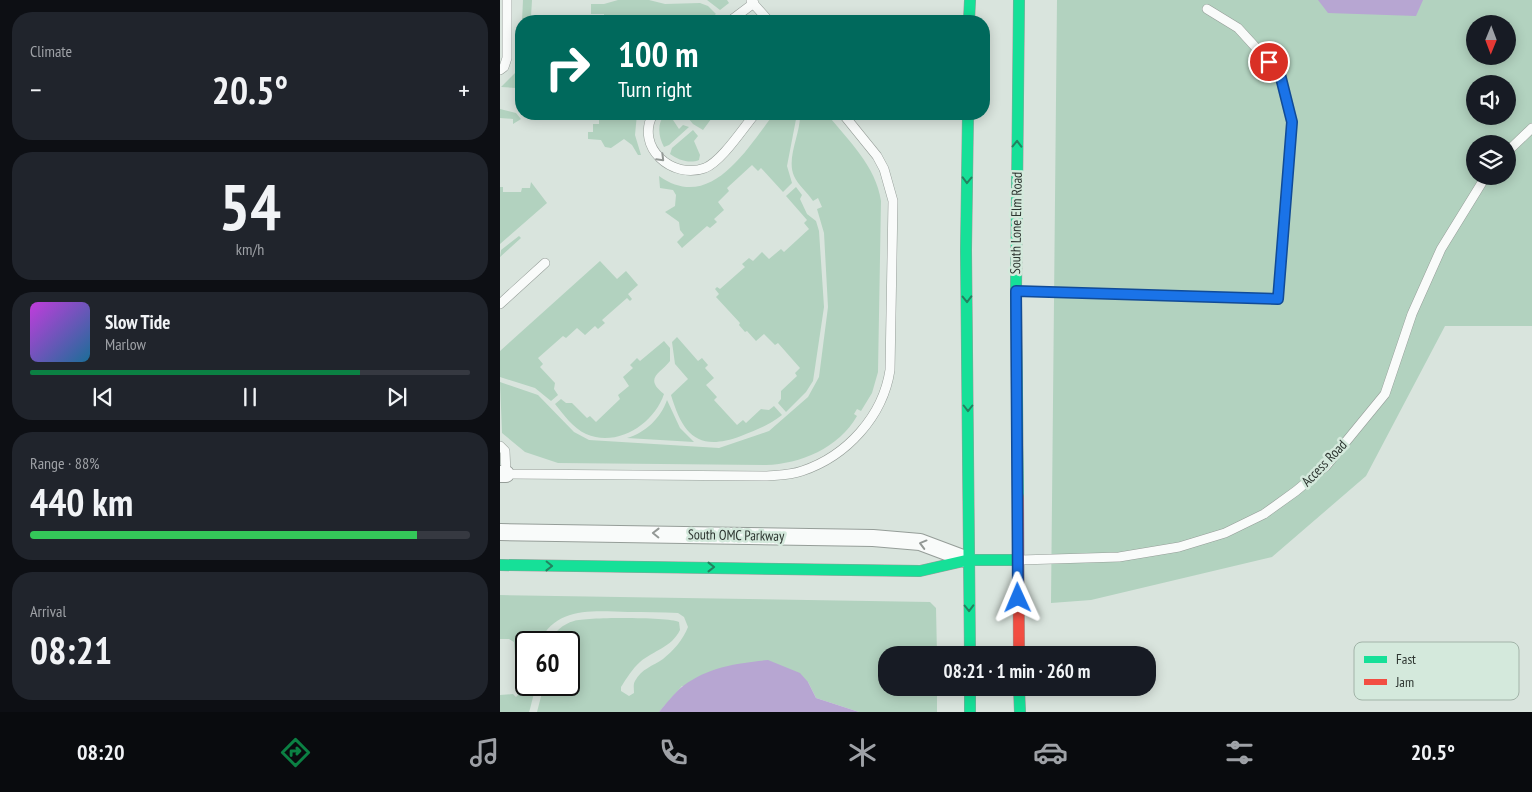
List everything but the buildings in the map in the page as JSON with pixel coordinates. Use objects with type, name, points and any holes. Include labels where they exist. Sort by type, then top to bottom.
[{"type":"main road","points":[[970,0],[970,15]]},
{"type":"main road","name":"South Lone Elm Road","points":[[1019,0],[1016,291],[1019,646]]},
{"type":"main road","points":[[968,120],[966,250],[970,646]]},
{"type":"main road","name":"South OMC Parkway","points":[[500,565],[920,571],[968,560],[1018,560]]},
{"type":"main road","points":[[970,696],[970,712]]},
{"type":"main road","points":[[1019,696],[1020,712]]},
{"type":"street","name":"South OMC Parkway","points":[[500,532],[873,538],[920,542],[968,560]]},
{"type":"lane","points":[[500,70],[504,67],[507,58],[507,0]]},
{"type":"lane","points":[[737,15],[752,2],[764,15]]},
{"type":"lane","points":[[1016,291],[1278,299],[1292,122],[1280,74],[1238,28],[1207,9]]},
{"type":"lane","points":[[650,120],[649,133],[655,154],[673,168],[684,171],[707,167],[716,160],[750,120]]},
{"type":"lane","points":[[500,446],[505,451],[503,474],[785,475],[802,471],[818,463],[849,442],[862,430],[880,403],[887,388],[890,370],[893,201],[884,169],[848,120]]},
{"type":"lane","points":[[1516,143],[1532,128]]},
{"type":"lane","name":"Access Road","points":[[1018,560],[1119,557],[1179,547],[1225,533],[1264,514],[1296,491],[1326,466],[1385,394],[1412,314],[1441,249],[1480,185]]},
{"type":"lane","points":[[500,304],[545,263]]},
{"type":"green space","points":[[523,0],[532,0],[531,15],[522,15]]},
{"type":"green space","points":[[618,0],[649,0],[665,4],[700,3],[708,6],[716,14],[591,14],[591,4],[604,4]]},
{"type":"green space","points":[[707,0],[727,0],[729,3],[720,10]]},
{"type":"green space","points":[[1057,0],[1532,0],[1532,326],[1445,326],[1366,476],[1272,557],[1091,600],[1051,603]]},
{"type":"green space","points":[[515,73],[515,88],[501,87]]},
{"type":"green space","points":[[500,109],[515,113],[515,120],[519,120],[513,124],[513,119],[500,118]]},
{"type":"green space","points":[[599,120],[636,120],[635,135],[641,155],[638,155],[632,145],[624,139],[611,148],[605,147],[601,140],[588,139],[588,132],[593,132],[593,124],[599,124]]},
{"type":"green space","points":[[673,120],[679,129],[683,125],[689,127],[669,145],[664,147],[659,130],[661,121]]},
{"type":"green space","points":[[690,120],[710,120],[703,130]]},
{"type":"green space","points":[[769,120],[796,120],[787,166],[792,183],[783,192],[761,168],[758,171],[752,165],[727,188],[729,191],[718,202],[724,210],[714,219],[717,222],[710,228],[707,226],[682,248],[677,242],[684,235],[680,230],[679,222],[665,212],[675,206],[676,195],[673,190],[660,188],[659,176],[678,185],[695,187],[711,182],[726,172]]},
{"type":"green space","points":[[832,120],[867,165],[878,188],[881,201],[878,372],[872,393],[861,411],[857,409],[854,414],[857,416],[840,437],[817,452],[779,464],[558,463],[525,452],[502,433],[500,382],[538,395],[574,432],[589,440],[719,448],[769,431],[808,397],[819,377],[828,307],[824,233],[817,209],[822,207],[818,198],[813,201],[800,185],[792,169],[793,153],[800,121]]},
{"type":"green space","points":[[693,130],[698,136],[694,141],[700,155],[699,160],[692,162],[684,161],[670,154],[672,148]]},
{"type":"green space","points":[[531,182],[547,203],[500,244],[500,187],[503,187],[503,192],[521,192],[522,188],[530,188]]},
{"type":"green space","points":[[796,187],[802,195],[800,199],[807,214],[816,221],[819,231],[824,307],[813,381],[806,392],[786,412],[778,403],[781,399],[781,391],[797,376],[795,373],[800,368],[778,343],[775,345],[764,334],[756,341],[747,331],[745,332],[739,325],[740,323],[716,297],[719,294],[715,289],[717,287],[720,289],[745,267],[742,264],[749,258],[753,261],[762,252],[769,259],[781,249],[784,252],[809,229],[804,223],[807,220],[786,196]]},
{"type":"green space","points":[[519,236],[521,238],[500,257],[501,250]]},
{"type":"green space","points":[[600,261],[617,279],[626,271],[638,285],[628,294],[632,299],[630,301],[627,298],[602,320],[605,323],[598,329],[595,326],[585,335],[577,328],[566,338],[563,336],[538,358],[543,364],[540,367],[555,383],[554,389],[558,395],[551,401],[535,388],[500,377],[500,351]]},
{"type":"green space","points":[[677,337],[698,361],[702,358],[708,365],[705,368],[714,378],[706,385],[717,397],[714,400],[737,425],[743,420],[746,423],[761,409],[769,410],[774,406],[782,415],[762,427],[726,440],[703,441],[694,437],[681,421],[671,395],[688,379],[675,364],[672,342]]},
{"type":"green space","points":[[664,341],[670,348],[670,361],[654,380],[655,384],[664,394],[652,415],[633,430],[610,438],[598,438],[586,434],[573,425],[555,404],[561,399],[566,403],[572,403],[587,418],[590,416],[596,422],[620,399],[618,395],[629,386],[623,377],[633,368],[630,365],[637,358],[640,361]]},
{"type":"green space","points":[[667,400],[680,428],[694,442],[627,438],[634,436],[652,424],[661,413]]},
{"type":"green space","points":[[500,595],[930,602],[936,608],[937,646],[878,646],[878,696],[937,696],[937,712],[859,712],[816,698],[808,682],[682,686],[659,712],[537,712],[541,696],[580,696],[580,631],[557,631],[566,624],[574,621],[610,618],[644,618],[679,622],[680,630],[672,641],[640,662],[627,677],[621,687],[621,691],[629,696],[634,693],[634,684],[638,677],[663,659],[681,641],[688,627],[684,617],[678,613],[602,611],[577,613],[555,622],[546,631],[515,631],[515,655],[514,642],[509,639],[500,639]]},
{"type":"green space","points":[[513,694],[516,697],[533,696],[529,712],[500,712],[500,695]]},
{"type":"shaded area","points":[[1318,0],[1423,0],[1416,16],[1328,13]]},
{"type":"shaded area","points":[[768,660],[800,673],[808,682],[816,698],[859,712],[659,712],[673,695],[703,674],[724,667]]},
{"type":"traffic: fast","points":[[969,15],[970,0]]},
{"type":"traffic: fast","points":[[1018,496],[1016,291],[1019,0]]},
{"type":"traffic: fast","points":[[968,120],[966,250],[970,646]]},
{"type":"traffic: fast","points":[[500,565],[920,571],[968,560],[1018,560]]},
{"type":"traffic: fast","points":[[970,696],[970,712]]},
{"type":"traffic: fast","points":[[1019,696],[1020,712]]},
{"type":"traffic: jam","points":[[1018,496],[1019,646]]},
{"type":"route","points":[[1018,598],[1016,291],[1278,299],[1292,122],[1280,74],[1269,62]]}]
